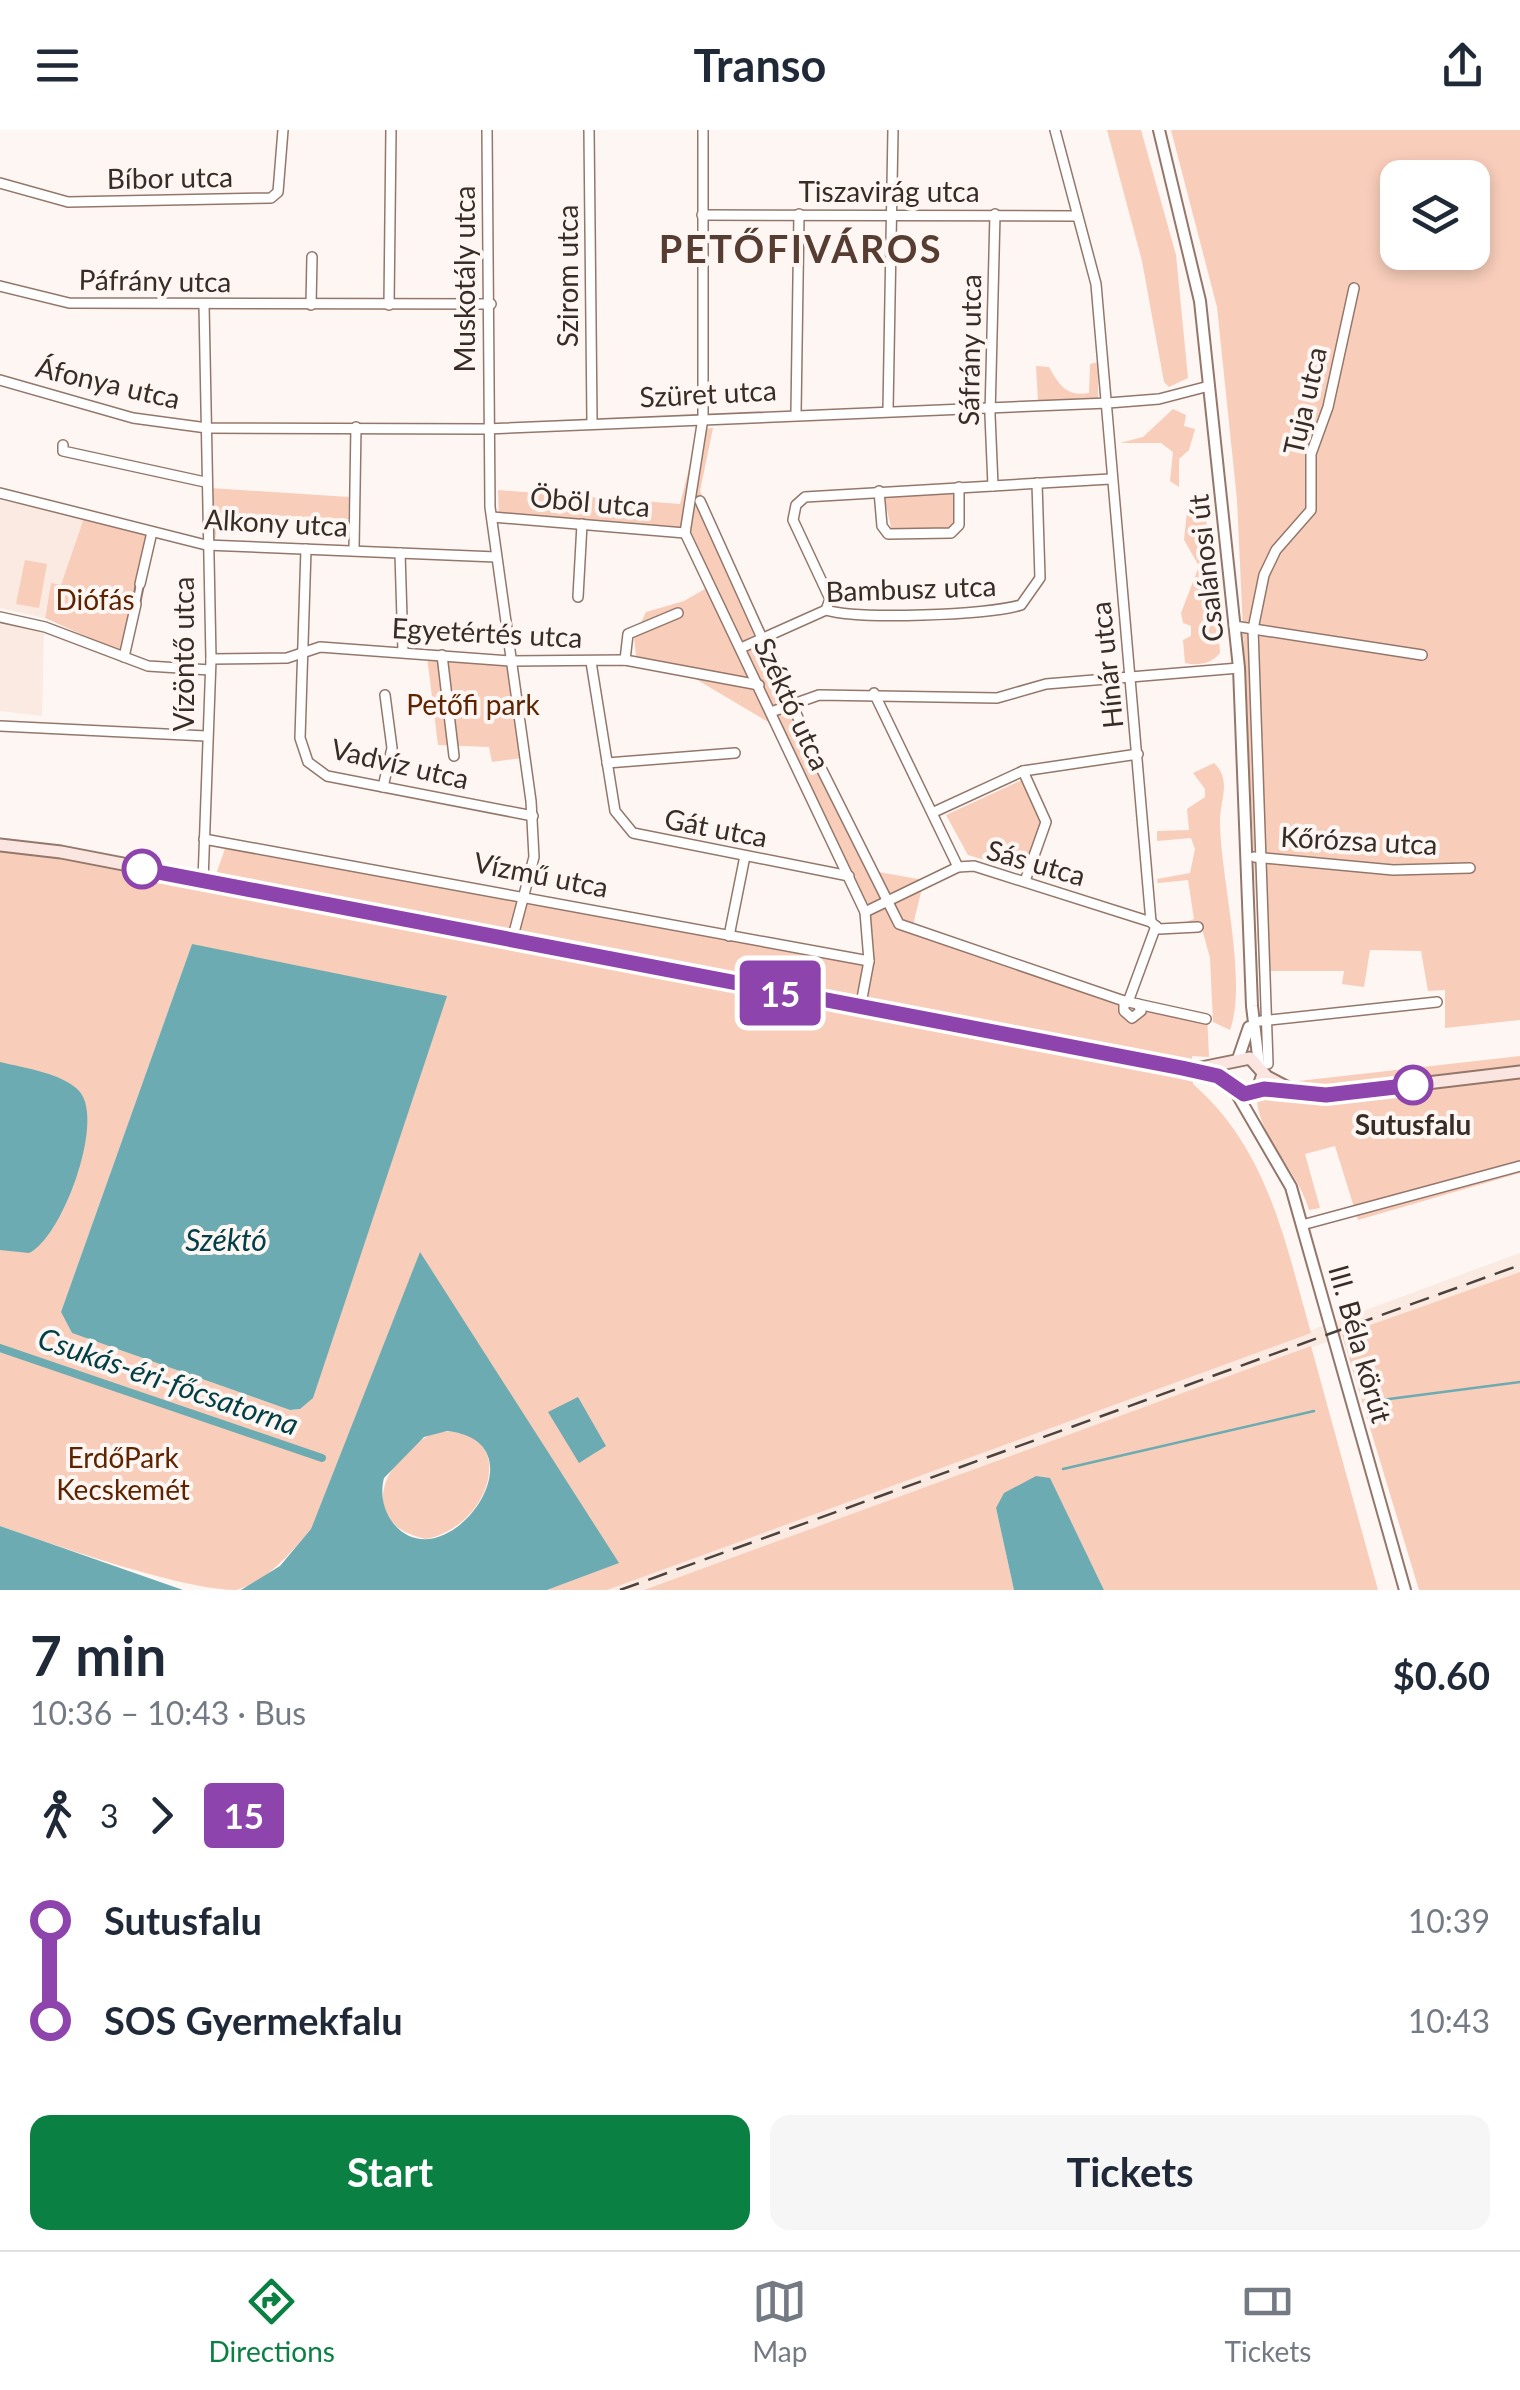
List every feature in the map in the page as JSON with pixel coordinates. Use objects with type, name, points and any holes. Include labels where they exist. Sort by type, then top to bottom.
[{"type":"main road","points":[[0,844],[1182,1068],[1231,1086],[1255,1090],[1343,1094],[1520,1072]]},
{"type":"main road","points":[[1182,1068],[1250,1058],[1305,1093]]},
{"type":"main road","points":[[1231,1086],[1235,1062]]},
{"type":"main road","points":[[1255,1090],[1264,1067]]},
{"type":"street","name":"Bíbor utca","points":[[0,182],[68,202],[272,198],[278,192],[284,130]]},
{"type":"street","points":[[389,305],[391,130]]},
{"type":"street","name":"Muskotály utca","points":[[487,130],[491,304],[486,429],[496,557],[533,816],[534,857],[512,940]]},
{"type":"street","name":"Szirom utca","points":[[589,130],[592,422]]},
{"type":"street","points":[[685,532],[703,418],[702,130]]},
{"type":"street","points":[[888,410],[893,130]]},
{"type":"street","name":"Hínár utca","points":[[1054,130],[1096,284],[1108,402],[1110,478],[1153,924]]},
{"type":"street","name":"Csalánosi út","points":[[1159,130],[1200,301],[1239,668],[1252,857],[1252,1006],[1248,1041],[1235,1062]]},
{"type":"street","points":[[796,413],[799,214]]},
{"type":"street","name":"Sáfrány utca","points":[[994,486],[995,214]]},
{"type":"street","name":"Tiszavirág utca","points":[[702,215],[1076,216]]},
{"type":"street","points":[[312,258],[312,305]]},
{"type":"street","name":"Páfrány utca","points":[[0,286],[68,303],[491,304]]},
{"type":"street","name":"Tuja utca","points":[[1259,1022],[1252,857],[1253,629],[1264,575],[1276,550],[1310,510],[1311,454],[1332,390],[1354,288]]},
{"type":"street","name":"Vízöntő utca","points":[[203,881],[211,664],[204,305]]},
{"type":"street","name":"Áfonya utca","points":[[0,380],[134,418],[206,428]]},
{"type":"street","name":"Szüret utca","points":[[206,428],[486,429],[1159,399],[1209,386]]},
{"type":"street","points":[[354,549],[356,427]]},
{"type":"street","points":[[63,445],[64,451],[106,464],[205,482]]},
{"type":"street","points":[[826,610],[830,599],[793,520],[794,509],[810,496],[1110,478]]},
{"type":"street","name":"Bambusz utca","points":[[741,648],[826,610],[840,614],[900,613],[1021,605],[1040,578],[1036,483]]},
{"type":"street","points":[[879,491],[886,532],[952,532],[959,525],[960,487]]},
{"type":"street","name":"Alkony utca","points":[[0,493],[206,545],[496,557]]},
{"type":"street","name":"Széktó utca","points":[[700,501],[886,902]]},
{"type":"street","name":"Öböl utca","points":[[492,517],[685,532]]},
{"type":"street","points":[[578,597],[582,524]]},
{"type":"street","points":[[124,657],[152,532]]},
{"type":"street","name":"Széktó utca","points":[[685,532],[865,912],[869,961],[860,1009]]},
{"type":"street","points":[[304,652],[306,549]]},
{"type":"street","points":[[701,562],[722,552]]},
{"type":"street","points":[[400,553],[402,651]]},
{"type":"street","points":[[625,660],[628,634],[678,614]]},
{"type":"street","name":"Egyetértés utca","points":[[0,617],[45,626],[165,670],[287,658],[320,648],[511,661],[625,660],[759,686]]},
{"type":"street","points":[[1234,626],[1422,654]]},
{"type":"street","name":"Vadvíz utca","points":[[304,652],[300,738],[308,762],[326,776],[533,816]]},
{"type":"street","points":[[442,654],[454,756]]},
{"type":"street","name":"Gát utca","points":[[591,662],[615,811],[633,833],[849,876]]},
{"type":"street","points":[[771,712],[791,701],[819,695],[997,698],[1046,684],[1239,668]]},
{"type":"street","points":[[874,694],[958,868]]},
{"type":"street","points":[[382,787],[392,748],[385,695]]},
{"type":"street","points":[[0,726],[206,736]]},
{"type":"street","points":[[437,733],[451,731]]},
{"type":"street","points":[[607,763],[736,753]]},
{"type":"street","points":[[934,812],[1023,771],[1138,754]]},
{"type":"street","points":[[1023,771],[1046,822],[1025,881]]},
{"type":"street","name":"Vízmű utca","points":[[204,839],[869,961]]},
{"type":"street","points":[[729,936],[745,856]]},
{"type":"street","name":"Kőrózsa utca","points":[[1252,857],[1393,870],[1470,868]]},
{"type":"street","name":"Sás utca","points":[[865,912],[958,868],[974,866],[1153,924],[1198,927]]},
{"type":"street","points":[[886,902],[904,928],[1130,1002],[1206,1019]]},
{"type":"street","points":[[1130,1002],[1153,924]]},
{"type":"street","points":[[1259,1022],[1438,1002]]},
{"type":"street","name":"Csalánosi út","points":[[1252,1006],[1259,1022],[1264,1067]]},
{"type":"street","name":"III. Béla körút","points":[[1231,1086],[1288,1180],[1406,1590]]},
{"type":"street","points":[[1250,1119],[1255,1090]]},
{"type":"street","points":[[1302,1225],[1520,1166]]},
{"type":"shaded area","points":[[0,500],[84,518],[61,586],[51,584],[44,618],[0,608]]},
{"type":"shaded area","points":[[0,624],[44,631],[42,716],[0,711]]},
{"type":"shaded area","points":[[1520,1253],[1520,1272],[644,1590],[607,1590]]},
{"type":"green space","points":[[1107,130],[1141,130],[1176,255],[1188,378],[1169,387],[1164,382],[1142,261]]},
{"type":"green space","points":[[1171,130],[1520,130],[1520,1020],[1445,1028],[1445,990],[1428,991],[1421,951],[1370,950],[1364,987],[1342,984],[1344,971],[1259,971],[1237,500],[1217,307]]},
{"type":"green space","points":[[1098,362],[1098,399],[1038,402],[1036,366],[1049,367],[1064,388],[1081,394],[1089,393],[1090,364]]},
{"type":"green space","points":[[1173,409],[1186,415],[1184,426],[1195,429],[1189,450],[1179,459],[1179,487],[1170,481],[1173,452],[1161,443],[1120,443],[1143,437]]},
{"type":"green space","name":"ErdőPark Kecskemét","points":[[713,428],[700,491],[873,871],[924,880],[913,925],[1152,1004],[1207,1014],[1209,1057],[1192,1056],[1193,1084],[1219,1110],[1256,1167],[1282,1231],[1311,1333],[607,1590],[547,1590],[618,1563],[420,1253],[311,1529],[268,1574],[236,1590],[184,1583],[0,1526],[0,852],[56,855],[212,886],[228,840],[866,964],[864,914],[775,726],[694,678],[637,663],[634,638],[646,612],[684,601],[710,586],[682,536],[499,520],[498,490],[680,504],[699,429]],"holes":[[[192,944],[300,1409],[290,1410],[72,1333],[61,1312]]]},
{"type":"green space","points":[[210,488],[349,497],[348,519],[220,513],[215,539],[210,539]]},
{"type":"green space","points":[[956,493],[957,522],[952,529],[892,531],[884,497]]},
{"type":"green space","points":[[1188,502],[1204,503],[1209,543],[1205,548],[1206,557],[1213,557],[1220,653],[1208,662],[1195,664],[1185,663],[1183,640],[1191,636],[1191,626],[1183,623],[1181,613],[1199,566],[1184,540]]},
{"type":"green space","name":"Diófás","points":[[84,518],[150,534],[121,652],[45,618],[51,583],[61,585]]},
{"type":"green space","points":[[25,560],[47,564],[39,608],[16,604]]},
{"type":"green space","name":"Petőfi park","points":[[427,657],[507,664],[522,758],[492,762],[489,747],[438,745]]},
{"type":"green space","points":[[1214,763],[1224,783],[1221,844],[1235,956],[1235,1009],[1230,1030],[1213,1022],[1210,958],[1201,925],[1175,926],[1194,919],[1188,880],[1158,883],[1157,879],[1190,873],[1195,849],[1191,838],[1157,841],[1157,831],[1189,830],[1187,809],[1205,797],[1205,789],[1193,773]]},
{"type":"green space","points":[[1022,780],[1041,822],[1024,872],[968,855],[946,815]]},
{"type":"green space","points":[[1520,1056],[1520,1173],[1358,1220],[1335,1146],[1305,1154],[1320,1208],[1309,1210],[1259,1112],[1257,1098],[1265,1092],[1294,1093],[1290,1082]]},
{"type":"green space","points":[[1520,1272],[1520,1590],[1419,1590],[1342,1335]]},
{"type":"green space","points":[[1311,1346],[1378,1590],[1104,1590],[1050,1479],[996,1508],[1014,1590],[644,1590]]},
{"type":"green space","points":[[436,1432],[463,1433],[480,1443],[488,1458],[488,1477],[468,1516],[449,1530],[426,1539],[403,1531],[389,1519],[383,1504],[384,1488],[403,1456]]},
{"type":"water","name":"Széktó","points":[[192,944],[447,996],[313,1398],[300,1409],[290,1410],[72,1333],[61,1312]]},
{"type":"water","points":[[0,1062],[64,1080],[80,1092],[86,1107],[87,1128],[76,1179],[54,1226],[29,1253],[0,1250]]},
{"type":"water","points":[[420,1252],[619,1563],[547,1590],[241,1590],[280,1566],[311,1529]],"holes":[[[447,1431],[476,1441],[489,1459],[488,1482],[478,1505],[460,1525],[438,1537],[414,1538],[393,1523],[383,1501],[384,1478],[424,1437]]]},
{"type":"water","points":[[578,1397],[606,1446],[579,1463],[548,1412]]},
{"type":"water","points":[[1036,1476],[1050,1478],[1104,1590],[1014,1590],[996,1508],[1004,1493]]},
{"type":"water","points":[[0,1526],[183,1590],[0,1590]]},
{"type":"waterway","name":"Csukás-éri-főcsatorna","points":[[0,1348],[322,1458]]},
{"type":"waterway","name":"Csukás-éri-főcsatorna","points":[[1366,1402],[1520,1382]]},
{"type":"waterway","name":"Csukás-éri-főcsatorna","points":[[1063,1469],[1314,1411]]},
{"type":"railway","points":[[620,1590],[1520,1265]]},
{"type":"bus line","name":"15","points":[[142,869],[1182,1068],[1218,1076],[1244,1094],[1264,1089],[1326,1095],[1413,1085]]},
{"type":"place","name":"Sutusfalu","points":[[1413,1085]]},
{"type":"district","name":"PETŐFIVÁROS","points":[[801,250]]}]
